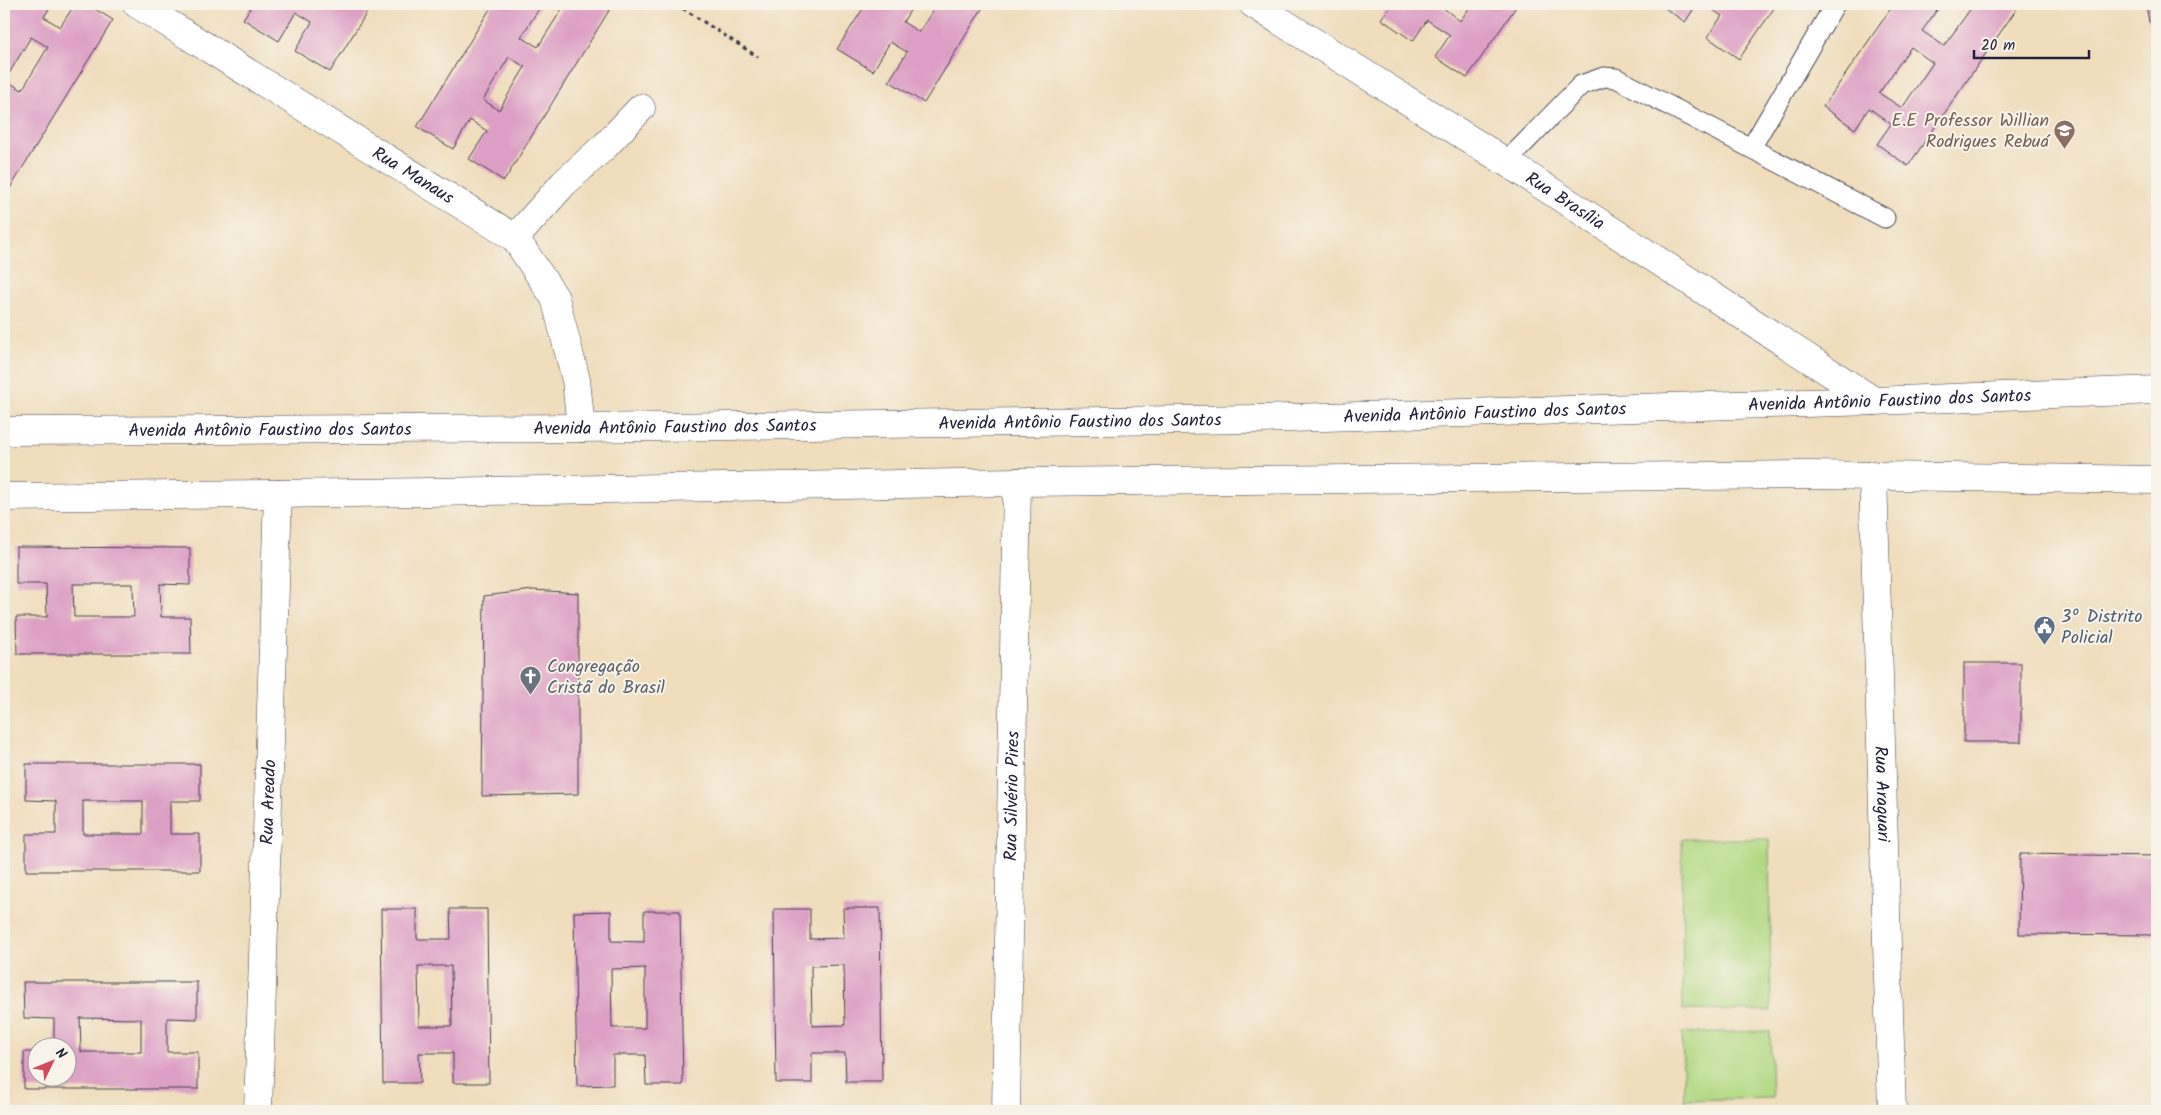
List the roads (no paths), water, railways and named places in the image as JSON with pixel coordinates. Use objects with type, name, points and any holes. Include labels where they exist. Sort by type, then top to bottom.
[{"type":"main road","name":"Rua Manaus","points":[[137,4],[515,238],[555,298],[576,380],[581,428]]},
{"type":"main road","name":"Rua Brasília","points":[[1253,4],[1506,162],[1874,401]]},
{"type":"main road","points":[[515,238],[564,183],[606,146],[641,108]]},
{"type":"main road","name":"Avenida Antônio Faustino dos Santos","points":[[4,431],[581,428],[1257,419],[1874,401],[2157,390]]},
{"type":"main road","points":[[4,497],[1017,482],[1873,475],[2157,480]]},
{"type":"main road","name":"Rua Araguari","points":[[1873,475],[1892,1111]]},
{"type":"main road","name":"Rua Silvério Pires","points":[[1006,1111],[1017,482]]},
{"type":"main road","name":"Rua Areado","points":[[258,1111],[278,494]]},
{"type":"lane","points":[[1750,148],[1835,4]]},
{"type":"lane","points":[[1506,162],[1581,85],[1604,77],[1616,78],[1885,218]]},
{"type":"place","name":"E.E Professor Willian Rodrigues Rebuá","points":[[2065,149]]},
{"type":"place","name":"3º Distrito Policial","points":[[2045,645]]},
{"type":"place","name":"Congregação Cristã do Brasil","points":[[531,695]]}]
